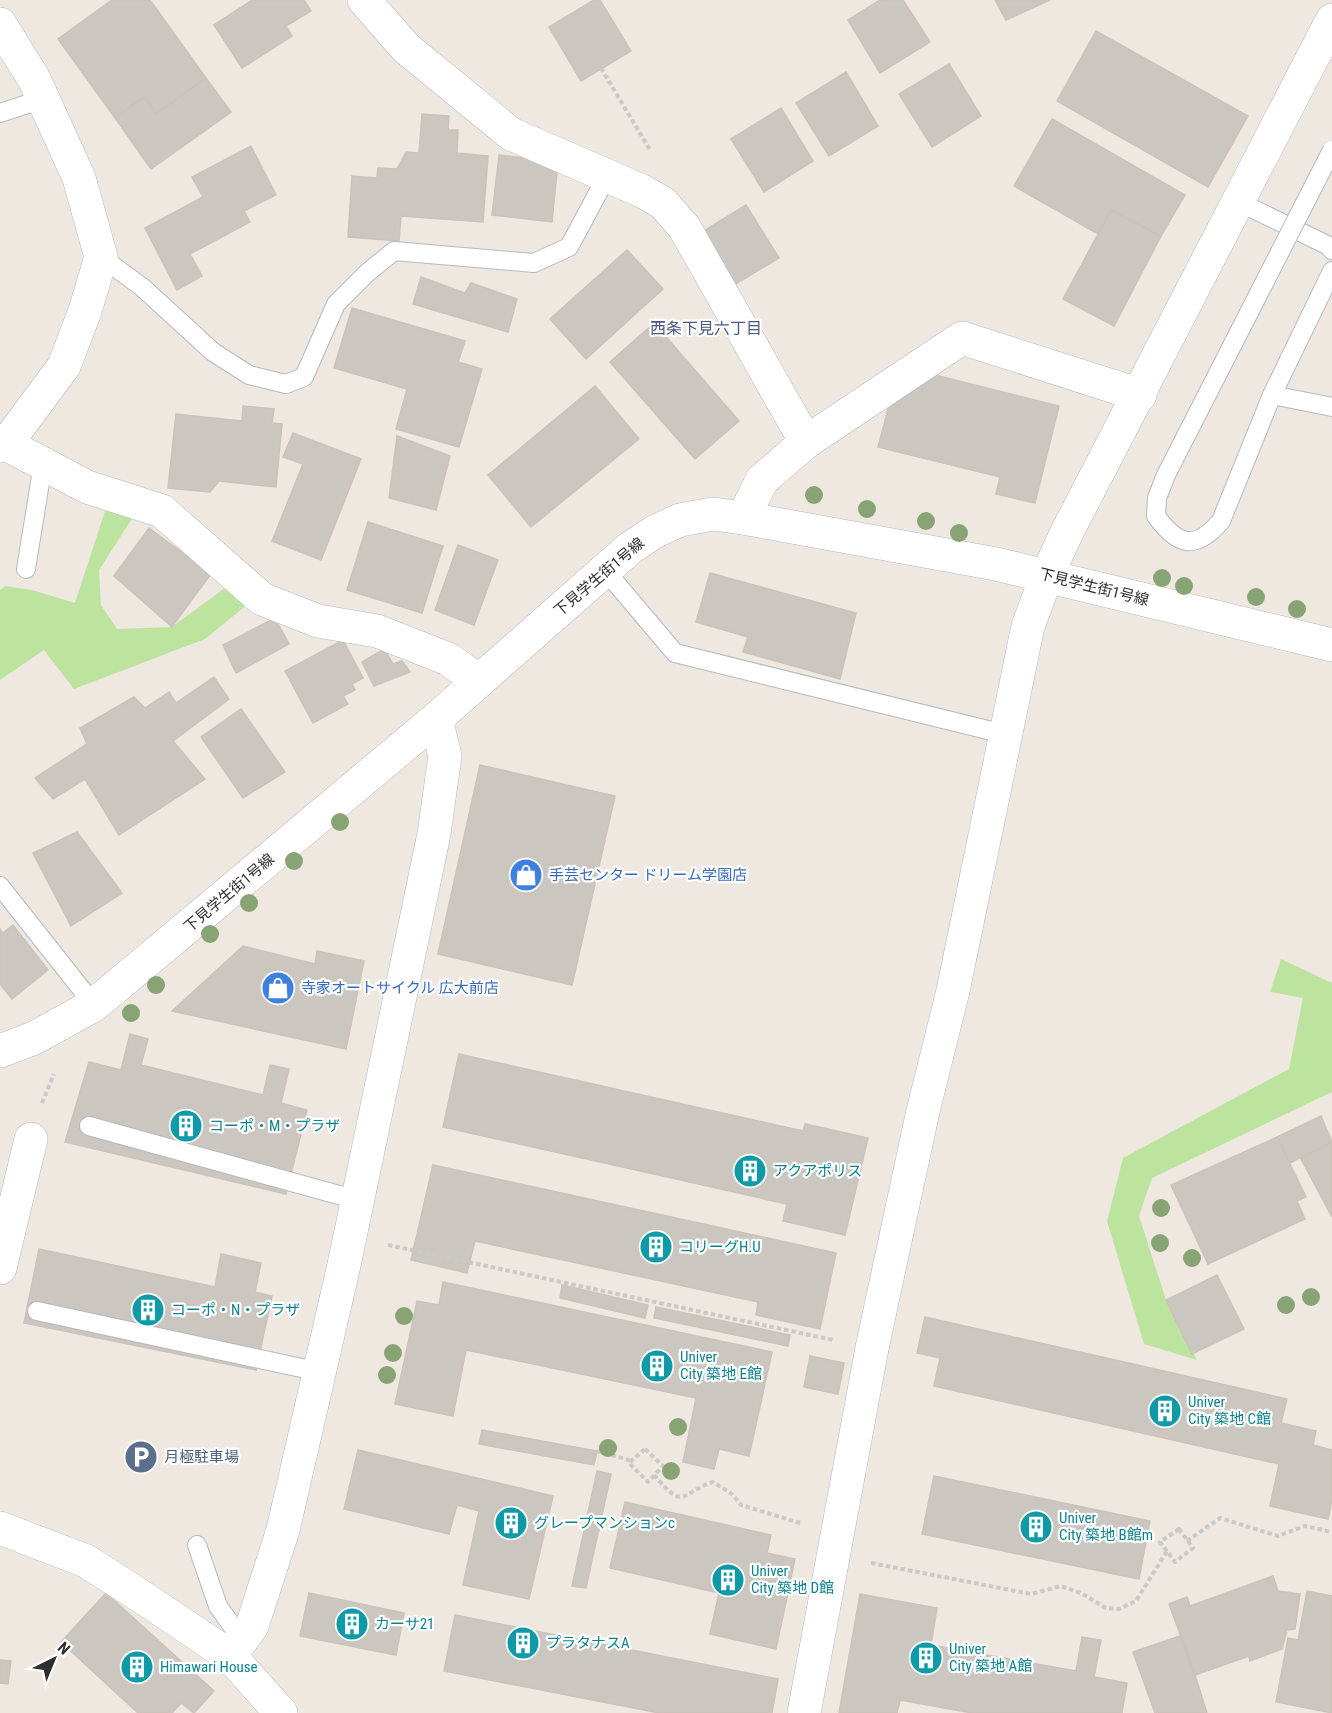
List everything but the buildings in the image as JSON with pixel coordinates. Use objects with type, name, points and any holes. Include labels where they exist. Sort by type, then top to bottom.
[{"type":"street","points":[[364,0],[406,48],[511,134],[608,176],[663,203],[684,227],[806,442]]},
{"type":"street","points":[[804,1713],[872,1348],[923,1111],[953,991],[1028,626],[1047,575],[1332,20]]},
{"type":"street","points":[[0,24],[34,79],[79,178],[101,257],[85,311],[64,366],[3,445],[87,487],[162,511],[262,599],[318,621],[378,631],[448,658],[479,681]]},
{"type":"street","points":[[743,518],[762,480],[806,442],[962,338],[1140,395]]},
{"type":"street","name":"下見学生街1号線","points":[[0,1052],[34,1038],[94,1005],[436,719],[603,569],[656,531],[680,520],[713,514],[743,518],[1047,575],[1332,645]]},
{"type":"street","points":[[236,1648],[252,1626],[283,1530],[350,1237],[434,834],[445,756],[436,719]]},
{"type":"street","points":[[0,1268],[35,1125]]},
{"type":"street","points":[[0,1528],[86,1561],[236,1648],[281,1713]]},
{"type":"lane","points":[[0,113],[43,99]]},
{"type":"lane","points":[[1332,150],[1166,475],[1157,498],[1156,516],[1176,538],[1193,542],[1208,537],[1221,521],[1272,394],[1332,271]]},
{"type":"lane","points":[[101,257],[142,287],[213,352],[249,375],[286,384],[304,376],[336,304],[367,273],[394,251],[534,263],[569,247],[608,176]]},
{"type":"lane","points":[[1239,202],[1329,246],[1332,250]]},
{"type":"lane","points":[[1272,394],[1332,407]]},
{"type":"lane","points":[[26,569],[43,464]]},
{"type":"lane","points":[[603,569],[675,653],[1004,734]]},
{"type":"lane","points":[[0,886],[94,1005]]},
{"type":"lane","points":[[89,1126],[357,1200]]},
{"type":"lane","points":[[37,1311],[320,1372]]},
{"type":"lane","points":[[196,1545],[236,1648]]},
{"type":"path","points":[[601,68],[649,148]]},
{"type":"path","points":[[35,1125],[56,1067]]},
{"type":"path","points":[[350,1237],[872,1348]]},
{"type":"path","points":[[645,1449],[663,1466],[654,1475],[648,1482],[629,1463],[645,1449]]},
{"type":"path","points":[[597,1451],[632,1461]]},
{"type":"path","points":[[654,1475],[668,1491],[678,1497],[688,1496],[712,1482],[732,1494],[741,1505],[754,1511],[924,1575],[1031,1594],[1060,1586],[1081,1593],[1106,1608],[1119,1610],[1136,1601],[1167,1551]]},
{"type":"path","points":[[1187,1541],[1220,1518],[1278,1536],[1305,1526],[1332,1532]]},
{"type":"path","points":[[1179,1529],[1194,1548],[1175,1562],[1167,1551],[1160,1542],[1179,1529]]},
{"type":"green space","points":[[107,505],[135,514],[99,570],[101,605],[117,629],[172,627],[229,585],[249,603],[205,639],[74,689],[44,650],[0,680],[0,590],[5,586],[32,590],[75,603]]},
{"type":"green space","points":[[1281,959],[1332,983],[1332,1092],[1152,1178],[1139,1216],[1166,1300],[1197,1360],[1144,1344],[1107,1221],[1123,1158],[1289,1069],[1303,998],[1270,992]]},
{"type":"place","name":"手芸センター ドリーム学園店","points":[[526,875]]},
{"type":"place","name":"寺家オートサイクル 広大前店","points":[[278,988]]},
{"type":"place","name":"コーポ・M・プラザ","points":[[186,1126]]},
{"type":"place","name":"アクアポリス","points":[[750,1171]]},
{"type":"place","name":"コリーグH.U","points":[[656,1247]]},
{"type":"place","name":"コーポ・N・プラザ","points":[[148,1310]]},
{"type":"place","name":"Univer City 築地 E館","points":[[657,1366]]},
{"type":"place","name":"Univer City 築地 C館","points":[[1165,1411]]},
{"type":"place","name":"月極駐車場","points":[[141,1457]]},
{"type":"place","name":"グレープマンションc","points":[[511,1523]]},
{"type":"place","name":"Univer City 築地 B館m","points":[[1036,1527]]},
{"type":"place","name":"Univer City 築地 D館","points":[[728,1580]]},
{"type":"place","name":"カーサ21","points":[[352,1624]]},
{"type":"place","name":"プラタナスA","points":[[523,1643]]},
{"type":"place","name":"Univer City 築地 A館","points":[[926,1658]]},
{"type":"place","name":"Himawari House","points":[[137,1667]]},
{"type":"district","name":"西条下見六丁目","points":[[706,328]]}]
